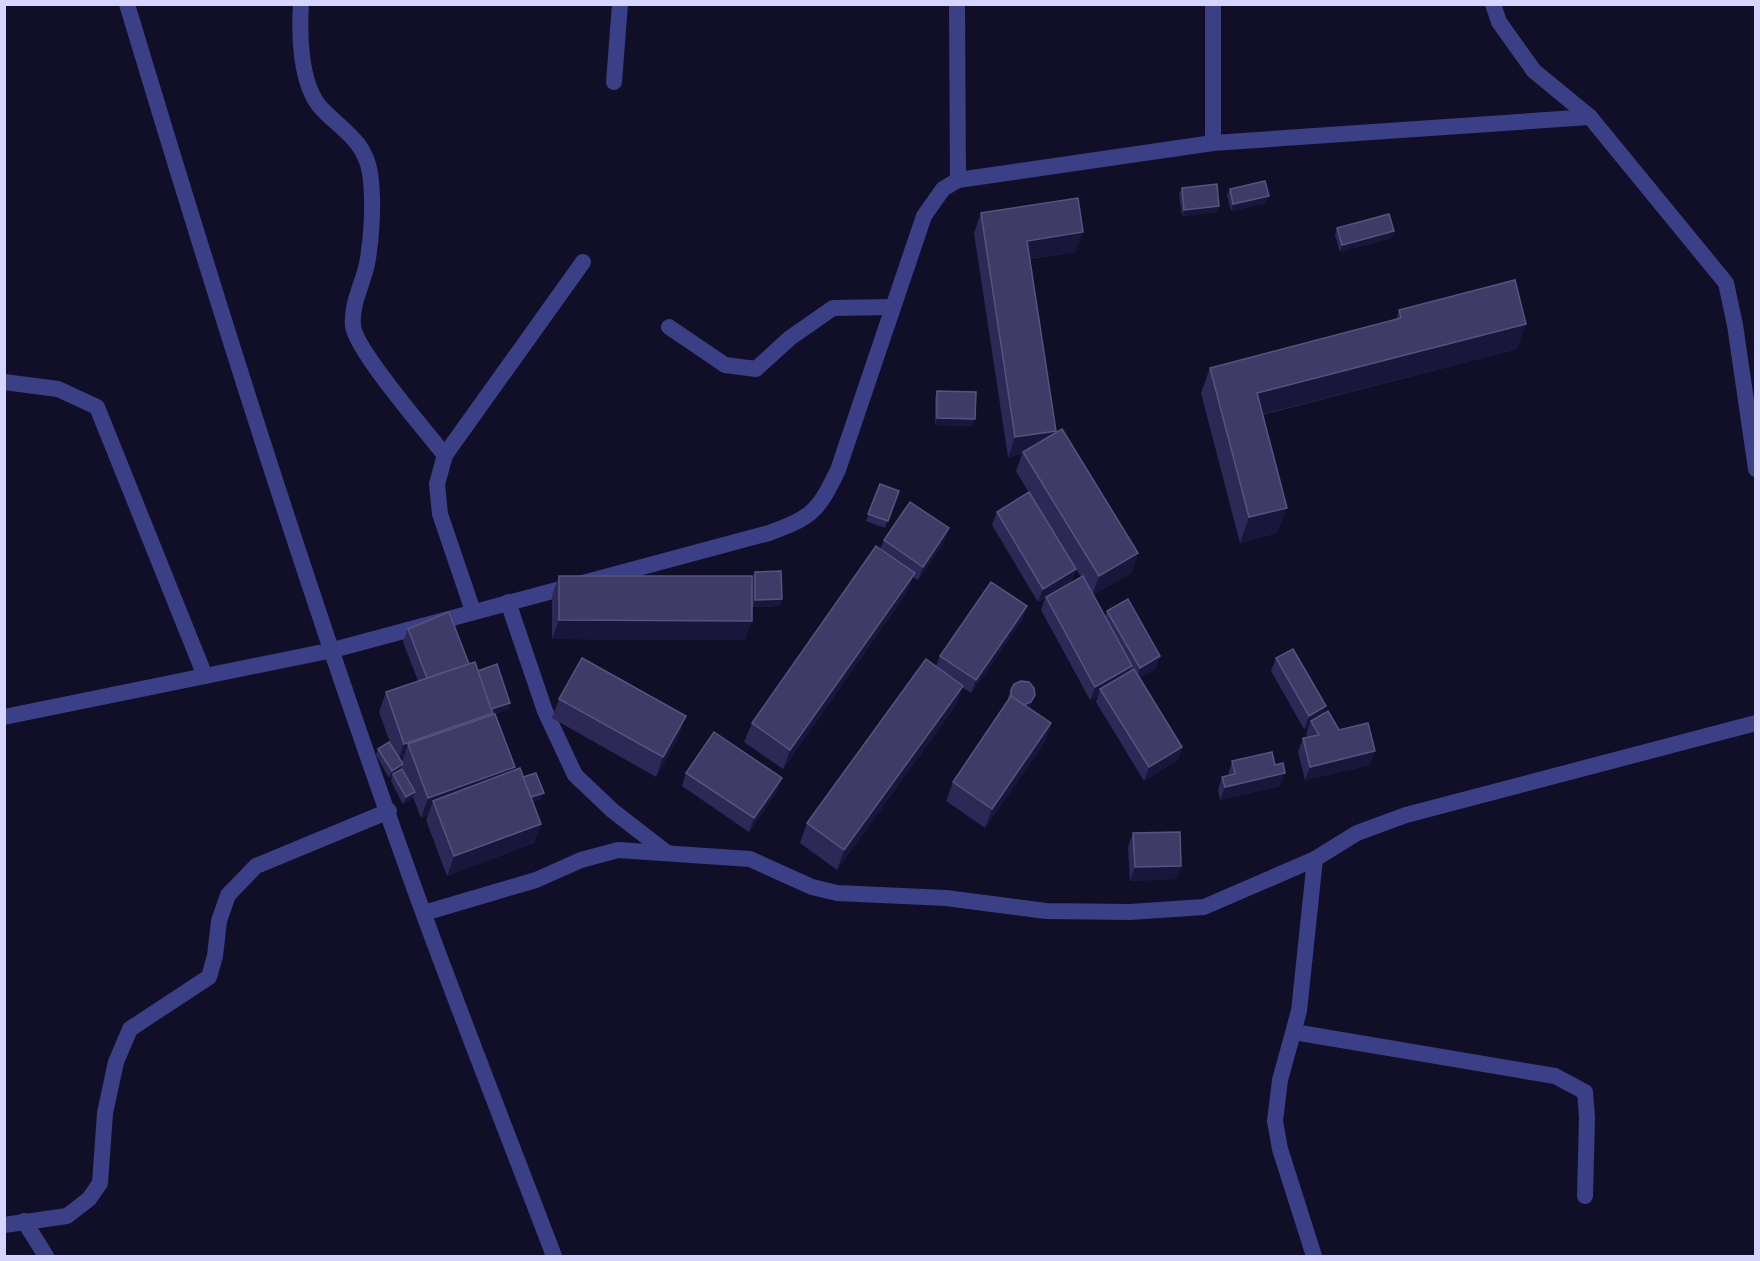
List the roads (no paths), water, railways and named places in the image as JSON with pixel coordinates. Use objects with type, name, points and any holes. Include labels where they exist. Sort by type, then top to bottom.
[{"type":"street","points":[[127,4],[222,319],[333,650],[424,914],[554,1257]]},
{"type":"street","points":[[301,4],[303,67],[321,108],[353,135],[370,172],[371,213],[367,264],[354,302],[353,328],[374,366],[445,455]]},
{"type":"street","points":[[614,82],[620,4]]},
{"type":"street","points":[[957,4],[958,180]]},
{"type":"street","points":[[1213,4],[1213,143]]},
{"type":"street","points":[[1493,4],[1499,22],[1534,71],[1590,117],[1726,283],[1735,325],[1755,469]]},
{"type":"street","points":[[4,717],[333,650],[769,533],[802,521],[821,503],[837,470],[924,216],[943,189],[958,180],[1213,143],[1590,117]]},
{"type":"street","points":[[474,611],[440,514],[437,484],[445,455],[583,262]]},
{"type":"street","points":[[669,327],[725,364],[756,369],[790,338],[833,308],[893,307]]},
{"type":"street","points":[[4,382],[58,389],[97,407],[205,676]]},
{"type":"street","points":[[508,602],[545,711],[575,776],[613,811],[666,852]]},
{"type":"street","points":[[424,914],[536,880],[580,860],[618,850],[750,859],[812,887],[837,893],[946,898],[1046,911],[1099,912],[1204,907],[1315,859],[1357,832],[1406,815],[1755,723]]},
{"type":"street","points":[[4,1225],[67,1216],[89,1199],[100,1183],[105,1113],[116,1062],[130,1029],[209,977],[216,956],[219,921],[228,895],[240,879],[256,866],[389,811]]},
{"type":"street","points":[[1314,1257],[1280,1149],[1275,1121],[1280,1080],[1294,1032],[1305,970],[1315,859]]},
{"type":"street","points":[[1294,1032],[1555,1076],[1585,1092],[1587,1117],[1585,1196]]},
{"type":"street","points":[[24,1221],[46,1257]]}]
